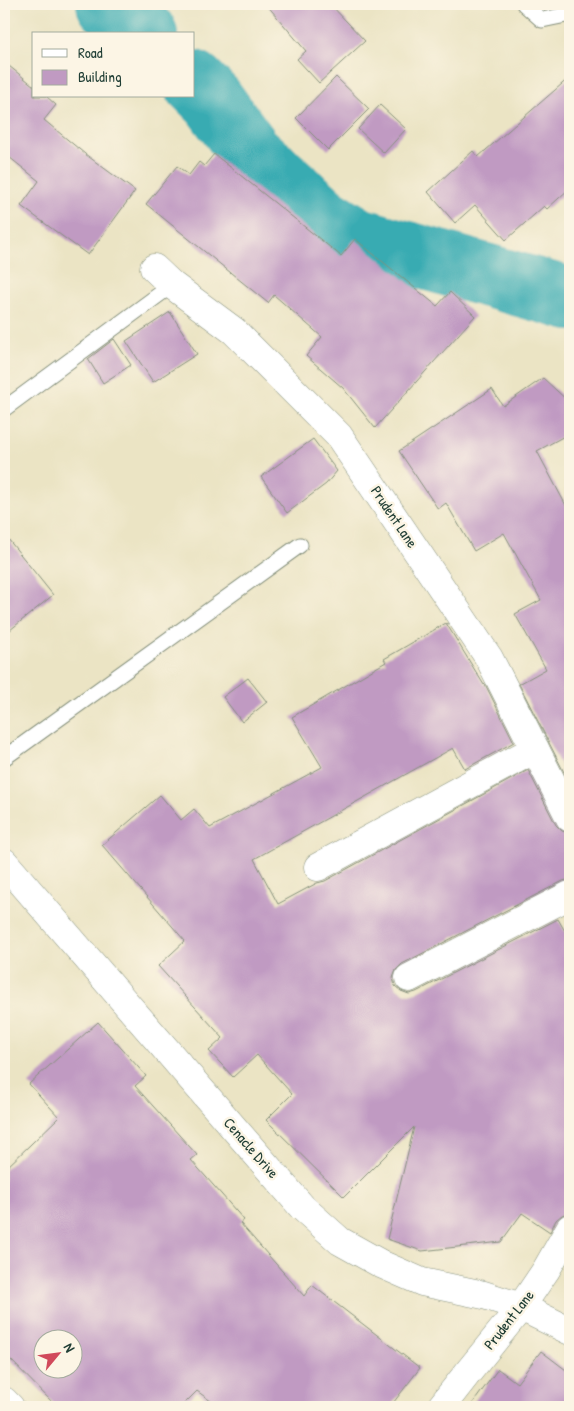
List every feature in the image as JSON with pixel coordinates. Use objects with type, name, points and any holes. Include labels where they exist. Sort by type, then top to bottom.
[{"type":"street","name":"Prudent Lane","points":[[163,276],[234,332],[339,436],[489,658],[570,818]]},
{"type":"street","points":[[318,867],[536,749]]},
{"type":"street","name":"Cenacle Drive","points":[[4,862],[302,1207],[340,1241],[382,1266],[422,1282],[484,1295],[521,1308],[570,1331]]},
{"type":"street","points":[[409,978],[570,895]]},
{"type":"street","name":"Prudent Lane","points":[[441,1407],[521,1308],[570,1228]]},
{"type":"street","points":[[4,1402],[10,1407]]},
{"type":"lane","points":[[524,4],[542,20],[570,12]]},
{"type":"lane","points":[[4,409],[163,276]]},
{"type":"lane","points":[[4,758],[300,544]]},
{"type":"building","points":[[266,4],[330,4],[365,41],[319,83],[297,59],[306,51]]},
{"type":"building","points":[[4,62],[32,84],[32,98],[48,98],[56,105],[44,120],[85,154],[135,191],[88,255],[21,206],[39,181],[4,153]]},
{"type":"building","points":[[336,77],[369,109],[328,150],[296,118]]},
{"type":"building","points":[[570,77],[570,188],[547,209],[544,206],[506,240],[475,205],[455,223],[428,192],[473,151],[478,157]]},
{"type":"building","points":[[380,105],[406,129],[384,153],[358,129]]},
{"type":"building","points":[[214,154],[341,256],[355,239],[437,306],[450,292],[475,316],[375,428],[343,388],[306,356],[322,337],[274,295],[268,303],[146,204],[177,166],[189,175],[199,162],[204,166]]},
{"type":"building","points":[[170,312],[197,354],[153,382],[126,341]]},
{"type":"building","points":[[114,339],[131,365],[103,383],[88,359]]},
{"type":"building","points":[[543,378],[570,403],[570,433],[537,451],[570,513],[570,784],[519,684],[546,669],[515,614],[541,600],[504,533],[474,551],[446,503],[438,509],[399,451],[492,389],[503,406]]},
{"type":"building","points":[[313,439],[337,471],[326,484],[287,513],[261,477]]},
{"type":"building","points":[[4,534],[53,595],[4,635]]},
{"type":"building","points":[[446,623],[485,684],[514,742],[465,769],[453,748],[254,859],[278,904],[317,883],[325,881],[528,770],[556,825],[562,831],[570,833],[570,879],[402,964],[396,970],[393,978],[395,986],[401,991],[409,994],[416,992],[558,919],[570,940],[570,1212],[556,1220],[550,1232],[522,1213],[501,1242],[422,1251],[387,1239],[414,1127],[344,1197],[266,1120],[292,1094],[257,1055],[233,1077],[209,1051],[223,1038],[158,966],[185,941],[102,845],[160,795],[181,820],[194,809],[210,828],[322,767],[292,717],[386,662],[384,659]]},
{"type":"building","points":[[248,678],[267,702],[242,722],[223,697]]},
{"type":"building","points":[[98,1022],[146,1076],[135,1086],[197,1155],[191,1160],[244,1220],[240,1223],[304,1296],[312,1285],[420,1368],[390,1407],[219,1407],[197,1391],[181,1407],[57,1407],[4,1353],[4,1170],[59,1117],[29,1084]]},
{"type":"building","points":[[541,1351],[570,1373],[570,1407],[470,1407],[498,1369],[517,1383]]},
{"type":"waterway","points":[[108,4],[143,32]]},
{"type":"waterway","points":[[195,83],[213,101],[251,153],[323,217],[358,239],[570,299]]}]
